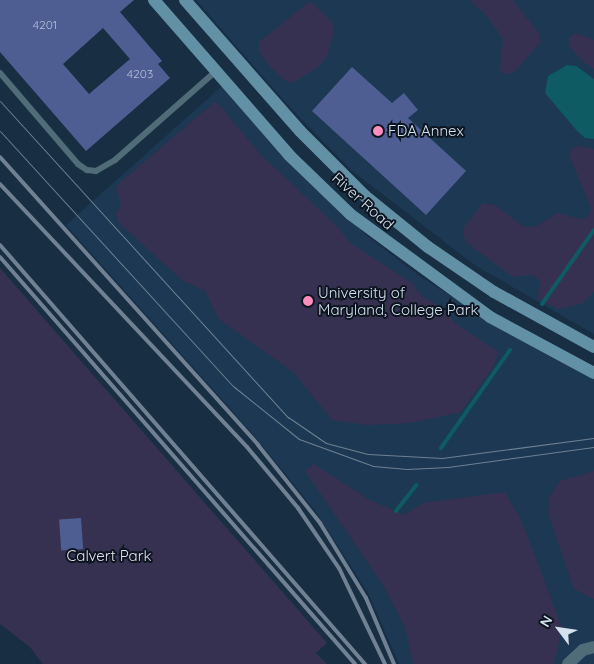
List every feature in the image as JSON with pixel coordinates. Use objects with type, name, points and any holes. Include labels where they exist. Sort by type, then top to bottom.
[{"type":"street","name":"River Road","points":[[154,0],[289,155],[373,234],[490,317],[594,374]]},
{"type":"street","name":"River Road","points":[[185,0],[300,131],[366,196],[428,247],[494,292],[594,347]]},
{"type":"street","points":[[568,664],[583,650],[594,647]]},
{"type":"lane","points":[[0,73],[78,164],[87,170],[96,171],[115,160],[216,70]]},
{"type":"shaded area","points":[[196,0],[594,0],[594,334],[476,266],[351,170],[286,103]]},
{"type":"shaded area","points":[[567,65],[576,66],[594,79],[594,139],[585,138],[578,132],[545,93],[548,76]]},
{"type":"shaded area","points":[[222,86],[284,156],[367,236],[421,277],[505,331],[594,378],[594,664],[399,664],[368,593],[314,509],[252,433],[66,225]]},
{"type":"green space","points":[[470,0],[513,0],[539,34],[541,42],[513,73],[504,74],[500,71],[503,39],[487,16]]},
{"type":"green space","points":[[310,1],[333,23],[334,31],[327,57],[318,67],[293,83],[284,80],[271,67],[259,52],[259,42]]},
{"type":"green space","points":[[575,33],[594,40],[594,69],[583,62],[570,47],[569,38]]},
{"type":"green space","name":"University of Maryland, College Park","points":[[216,101],[260,154],[337,226],[350,243],[412,283],[422,296],[445,310],[456,324],[499,352],[493,367],[461,412],[410,423],[367,425],[332,420],[293,372],[219,319],[205,291],[182,280],[119,223],[116,215],[121,205],[116,190],[117,185]]},
{"type":"green space","points":[[578,146],[594,149],[594,292],[583,303],[559,309],[538,299],[540,281],[536,277],[531,275],[513,277],[467,243],[463,235],[464,227],[483,203],[495,205],[524,227],[537,226],[557,213],[582,219],[589,216],[591,208],[569,155],[572,148]]},
{"type":"green space","name":"Calvert Park","points":[[0,268],[327,643],[316,653],[327,664],[43,664],[30,647],[0,624]]},
{"type":"green space","points":[[314,464],[370,500],[404,515],[423,503],[505,492],[522,522],[562,628],[554,664],[413,664],[405,627],[383,585],[305,471]]},
{"type":"green space","points":[[594,471],[594,599],[574,589],[548,512],[550,496],[560,481]]},
{"type":"building","points":[[0,0],[134,0],[120,12],[162,61],[158,64],[170,78],[86,151],[0,52]],"holes":[[[103,28],[130,59],[89,94],[63,64]]]},
{"type":"building","name":"FDA Annex","points":[[352,67],[392,103],[404,93],[418,110],[408,118],[466,171],[426,215],[312,111]]},
{"type":"building","points":[[81,518],[83,549],[61,550],[59,520]]},
{"type":"waterway","points":[[542,304],[594,230]]},
{"type":"waterway","points":[[441,448],[510,350]]},
{"type":"waterway","points":[[396,511],[416,485]]},
{"type":"tram line","points":[[0,101],[288,417],[326,443],[368,454],[442,458],[594,438]]},
{"type":"tram line","points":[[0,131],[233,386],[299,439],[373,466],[407,469],[448,467],[594,447]]},
{"type":"railway","points":[[0,157],[258,445],[320,523],[366,598],[394,664]]},
{"type":"railway","points":[[0,184],[247,447],[298,508],[339,568],[385,664]]},
{"type":"railway","points":[[0,245],[365,664]]},
{"type":"railway","points":[[0,257],[355,664]]},
{"type":"place","name":"FDA Annex","points":[[378,131]]},
{"type":"place","name":"University of Maryland, College Park","points":[[308,301]]}]
